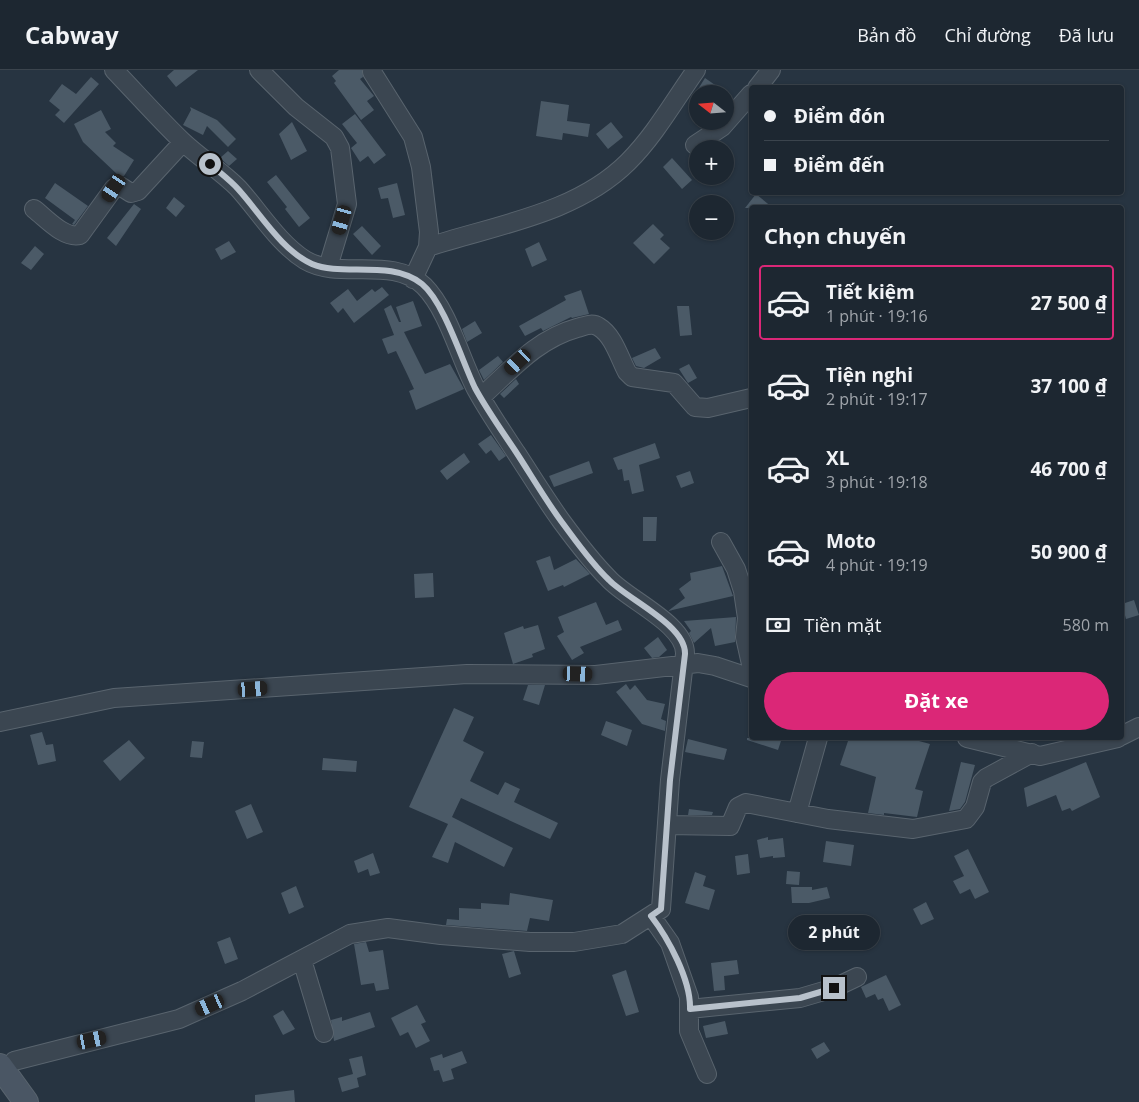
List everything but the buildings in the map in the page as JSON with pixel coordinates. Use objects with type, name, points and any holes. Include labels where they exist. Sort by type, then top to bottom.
[{"type":"main road","points":[[7,1064],[26,1102]]},
{"type":"street","points":[[7,1064],[179,1019],[242,991],[343,937],[379,928],[530,942],[574,942],[622,934],[661,909],[675,728],[685,647],[681,638],[666,623],[609,580],[561,521],[481,397],[430,293],[413,279],[370,268],[328,268],[302,258],[282,240],[236,187],[183,142],[114,70]]},
{"type":"street","points":[[259,70],[296,107],[334,137],[340,148],[348,199],[328,268]]},
{"type":"street","points":[[428,247],[515,222],[596,187],[628,161],[648,139],[696,70]]},
{"type":"street","points":[[759,85],[771,70]]},
{"type":"street","points":[[372,72],[413,137],[421,167],[430,232],[428,247],[413,279]]},
{"type":"street","points":[[702,140],[722,127],[749,96]]},
{"type":"street","points":[[34,209],[64,232],[80,235],[114,188],[120,186],[132,193],[138,191],[183,142]]},
{"type":"street","points":[[481,397],[541,343],[563,332],[590,324],[601,328],[607,334],[627,372],[632,377],[639,380],[668,380],[674,383],[695,407],[708,408],[749,398]]},
{"type":"street","points":[[721,542],[736,569],[743,591],[747,618],[745,637],[749,655]]},
{"type":"street","points":[[0,722],[114,698],[467,674],[596,675],[698,663],[749,677]]},
{"type":"street","points":[[1124,735],[1139,727]]},
{"type":"street","points":[[797,813],[817,740]]},
{"type":"street","points":[[975,740],[1040,756],[1108,740]]},
{"type":"street","points":[[667,825],[730,826],[738,807],[746,803],[847,822],[913,829],[961,821],[971,815],[982,782],[986,778],[1032,754]]},
{"type":"street","points":[[651,916],[670,943],[689,997],[689,1031],[707,1074]]},
{"type":"street","points":[[302,960],[324,1033]]},
{"type":"street","points":[[690,1009],[800,998],[834,988],[857,977]]},
{"type":"route","points":[[210,164],[236,187],[282,240],[302,258],[328,268],[370,268],[398,273],[422,284],[430,293],[441,312],[476,388],[561,521],[609,580],[666,623],[681,638],[685,647],[685,654],[682,666],[670,780],[661,909],[651,916],[670,943],[690,1000],[690,1009],[800,998],[834,988]]}]
